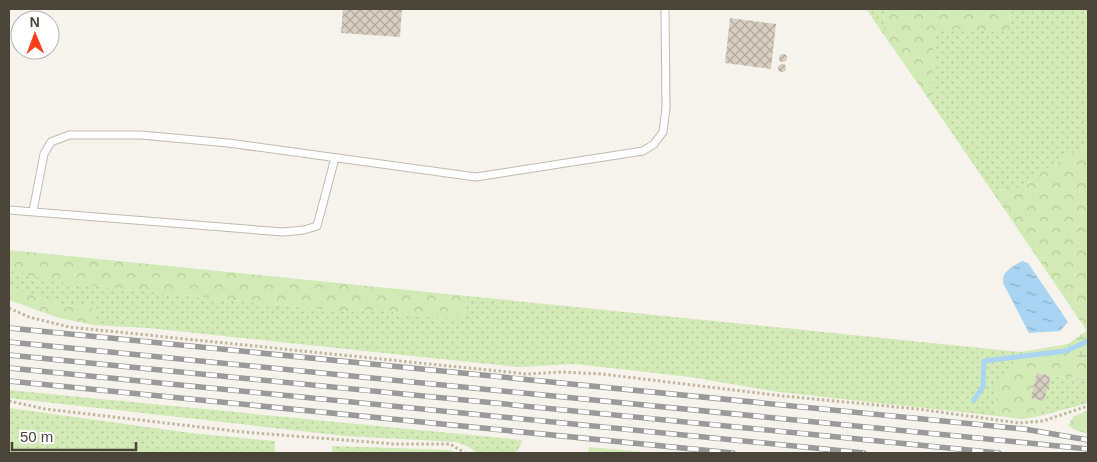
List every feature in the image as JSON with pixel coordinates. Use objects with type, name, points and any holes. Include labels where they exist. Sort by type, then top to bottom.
[{"type":"lane","points":[[33,211],[44,154],[51,142],[69,135],[141,135],[228,143],[476,177],[643,151],[654,144],[663,132],[666,108],[665,9]]},
{"type":"lane","points":[[9,210],[284,232],[304,230],[317,226],[335,158]]},
{"type":"path","points":[[9,308],[29,317],[69,327],[528,374],[561,372],[602,374],[1019,423],[1043,420],[1088,406]]},
{"type":"path","points":[[9,401],[45,409],[243,432],[396,444],[450,444],[465,453]]},
{"type":"green space","points":[[866,9],[885,9],[884,35]]},
{"type":"green space","points":[[885,9],[1011,9],[1010,31],[938,29],[933,44],[932,104],[884,35]]},
{"type":"green space","points":[[1011,9],[1088,9],[1088,143],[1042,172],[1027,185],[999,190],[994,194],[932,104],[933,44],[938,29],[1010,30]]},
{"type":"green space","points":[[1088,143],[1087,331],[994,194],[999,190],[1027,185],[1042,172]]},
{"type":"green space","points":[[9,250],[467,296],[464,314],[460,318],[378,311],[350,312],[66,283],[36,277],[15,270],[9,266]]},
{"type":"green space","points":[[9,266],[31,275],[66,283],[350,312],[377,311],[460,318],[464,314],[467,296],[1020,352],[1003,382],[996,383],[997,416],[779,392],[690,377],[575,364],[518,367],[148,328],[94,325],[94,308],[64,305],[9,288]]},
{"type":"green space","points":[[9,288],[64,305],[94,308],[94,325],[59,318],[9,300]]},
{"type":"green space","points":[[1088,330],[1088,358],[1071,356],[1068,344]]},
{"type":"green space","points":[[1068,344],[1071,356],[1088,358],[1088,378],[1050,376],[1037,373],[1031,398],[1044,401],[1040,416],[1022,419],[997,416],[996,383],[1003,381],[1020,352]]},
{"type":"green space","points":[[1037,373],[1050,376],[1088,378],[1088,403],[1040,416],[1044,401],[1031,398]]},
{"type":"green space","points":[[9,390],[522,440],[520,447],[515,453],[477,453],[469,447],[456,442],[346,436],[9,398]]},
{"type":"green space","points":[[9,408],[191,433],[275,441],[275,453],[9,453]]},
{"type":"green space","points":[[1088,410],[1088,434],[1068,426],[1073,417]]},
{"type":"green space","points":[[332,446],[450,450],[457,453],[332,453]]},
{"type":"green space","points":[[589,447],[657,453],[588,453]]},
{"type":"water","points":[[1022,261],[1028,263],[1068,322],[1060,331],[1029,333],[1003,283],[1006,272]]},
{"type":"building","points":[[343,9],[402,9],[400,37],[341,33]]},
{"type":"building","points":[[730,18],[776,24],[771,69],[725,63]]},
{"type":"building","points":[[783,54],[787,58],[783,62],[779,58]]},
{"type":"building","points":[[782,64],[786,68],[782,72],[778,68]]},
{"type":"building","points":[[1037,373],[1050,376],[1049,390],[1047,389],[1044,401],[1031,398]]},
{"type":"waterway","points":[[974,400],[983,387],[984,361],[1066,351],[1088,341]]},
{"type":"railway","points":[[9,328],[1024,429],[1088,440]]},
{"type":"railway","points":[[9,342],[1088,449]]},
{"type":"railway","points":[[9,355],[999,453]]},
{"type":"railway","points":[[9,368],[864,453]]},
{"type":"railway","points":[[9,381],[733,453]]}]
